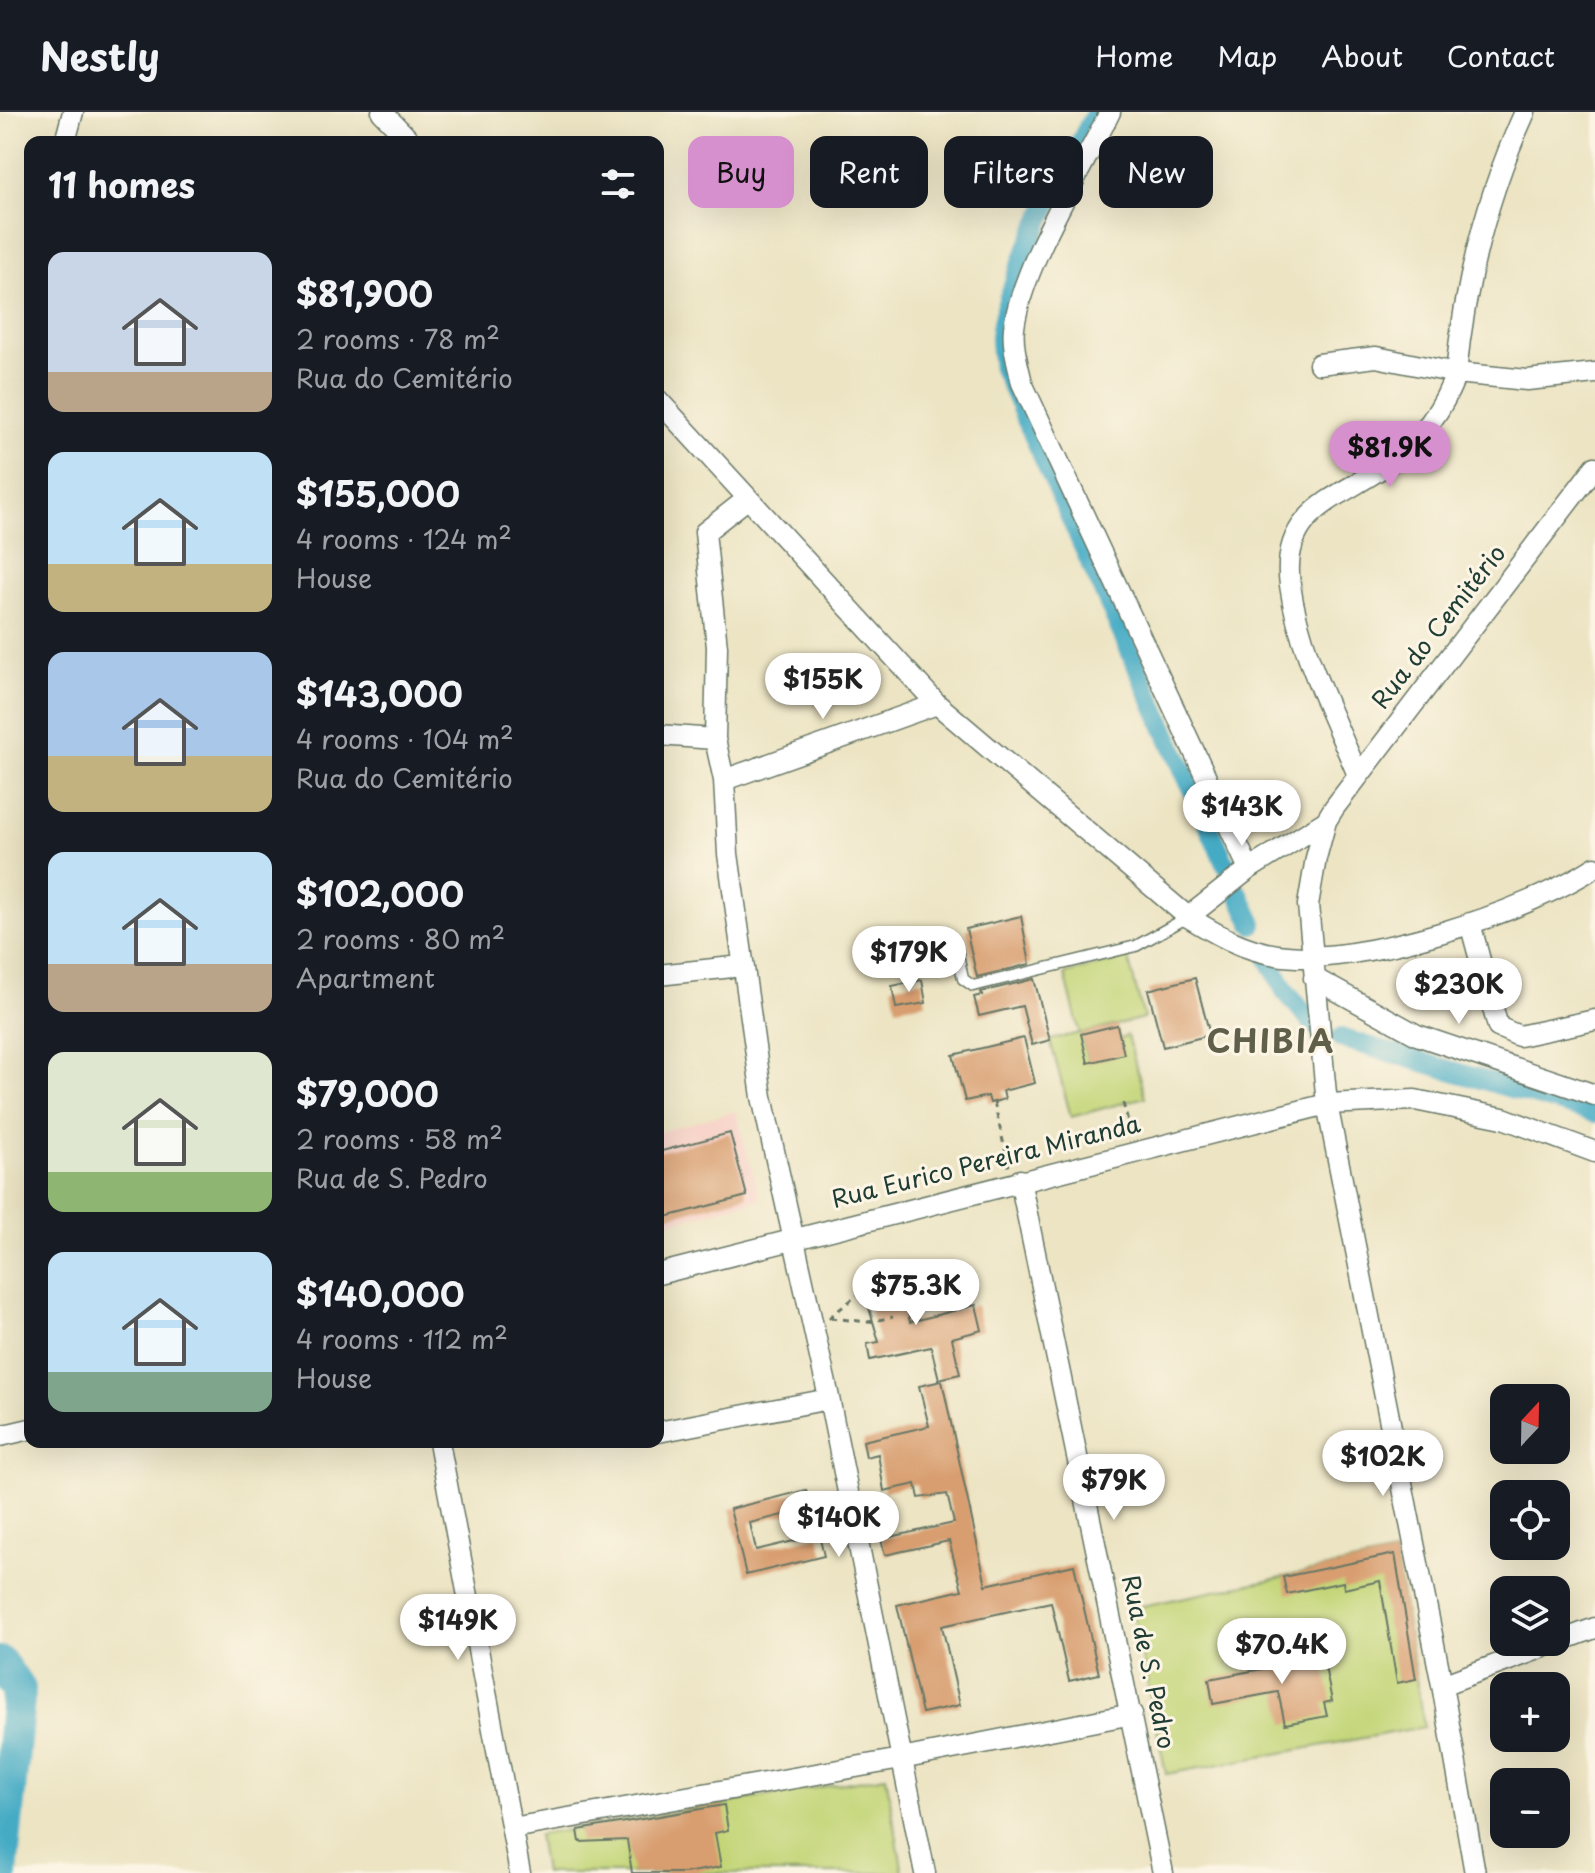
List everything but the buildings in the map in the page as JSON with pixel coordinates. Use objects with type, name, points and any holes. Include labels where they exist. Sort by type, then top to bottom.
[{"type":"street","points":[[67,136],[73,112]]},
{"type":"street","points":[[382,112],[405,136]]},
{"type":"street","points":[[1110,112],[1033,266],[1018,310],[1015,354],[1022,383],[1249,869]]},
{"type":"street","points":[[1357,773],[1296,622],[1288,560],[1311,512],[1396,458],[1442,406],[1456,373],[1465,303],[1490,199],[1525,112]]},
{"type":"street","points":[[1319,364],[1376,357],[1456,373],[1527,380],[1595,373]]},
{"type":"street","points":[[664,407],[937,704],[1022,780],[1188,917],[1248,949],[1280,956],[1357,952],[1470,923],[1522,906],[1566,886],[1595,867]]},
{"type":"street","name":"Rua do Cemitério","points":[[1326,821],[1357,773],[1595,467]]},
{"type":"street","points":[[747,499],[705,532],[717,647],[715,739],[724,780],[728,854],[742,966],[769,1135],[793,1237],[821,1320],[829,1399],[925,1873]]},
{"type":"street","points":[[724,780],[937,704]]},
{"type":"street","points":[[664,735],[715,739]]},
{"type":"street","points":[[1188,917],[1249,869],[1326,821]]},
{"type":"street","points":[[1326,821],[1308,905],[1310,955],[1327,1104],[1442,1685],[1475,1873]]},
{"type":"street","points":[[1470,923],[1498,1027],[1519,1036],[1595,1020]]},
{"type":"street","points":[[664,974],[742,966]]},
{"type":"street","points":[[1314,978],[1417,1035],[1595,1095]]},
{"type":"street","name":"Rua Eurico Pereira Miranda","points":[[664,1272],[793,1237],[1327,1104],[1415,1100],[1503,1118],[1595,1152]]},
{"type":"street","name":"Rua de S. Pedro","points":[[1016,1181],[1132,1714],[1163,1873]]},
{"type":"street","points":[[664,1431],[829,1399]]},
{"type":"street","points":[[0,1436],[24,1430]]},
{"type":"street","points":[[440,1448],[520,1873]]},
{"type":"street","points":[[1442,1685],[1595,1628]]},
{"type":"street","points":[[512,1828],[901,1759],[1132,1714]]},
{"type":"lane","points":[[957,949],[963,979],[973,986],[1136,946],[1188,917]]},
{"type":"path","points":[[994,1102],[1016,1181]]},
{"type":"path","points":[[1123,1103],[1136,1152]]},
{"type":"path","points":[[821,1320],[866,1288],[877,1286]]},
{"type":"path","points":[[866,1288],[872,1307]]},
{"type":"path","points":[[821,1320],[868,1322],[893,1317]]},
{"type":"shaded area","points":[[736,1111],[760,1199],[664,1224],[664,1130]]},
{"type":"green space","points":[[1128,958],[1144,1018],[1081,1034],[1088,1062],[1127,1035],[1145,1097],[1071,1117],[1050,1040],[1080,1033],[1065,974]]},
{"type":"green space","points":[[1395,1554],[1424,1727],[1166,1774],[1132,1608]]},
{"type":"green space","points":[[886,1776],[903,1873],[544,1873],[538,1835]]},
{"type":"waterway","points":[[1096,112],[1039,223],[1013,286],[1000,337],[1003,368],[1226,865]]},
{"type":"waterway","points":[[1239,894],[1253,924]]},
{"type":"waterway","points":[[1269,959],[1285,991],[1315,1026]]},
{"type":"waterway","points":[[1341,1038],[1595,1113]]},
{"type":"waterway","points":[[0,1663],[19,1689],[1,1873]]},
{"type":"district","name":"CHIBIA","points":[[1271,1042]]}]
